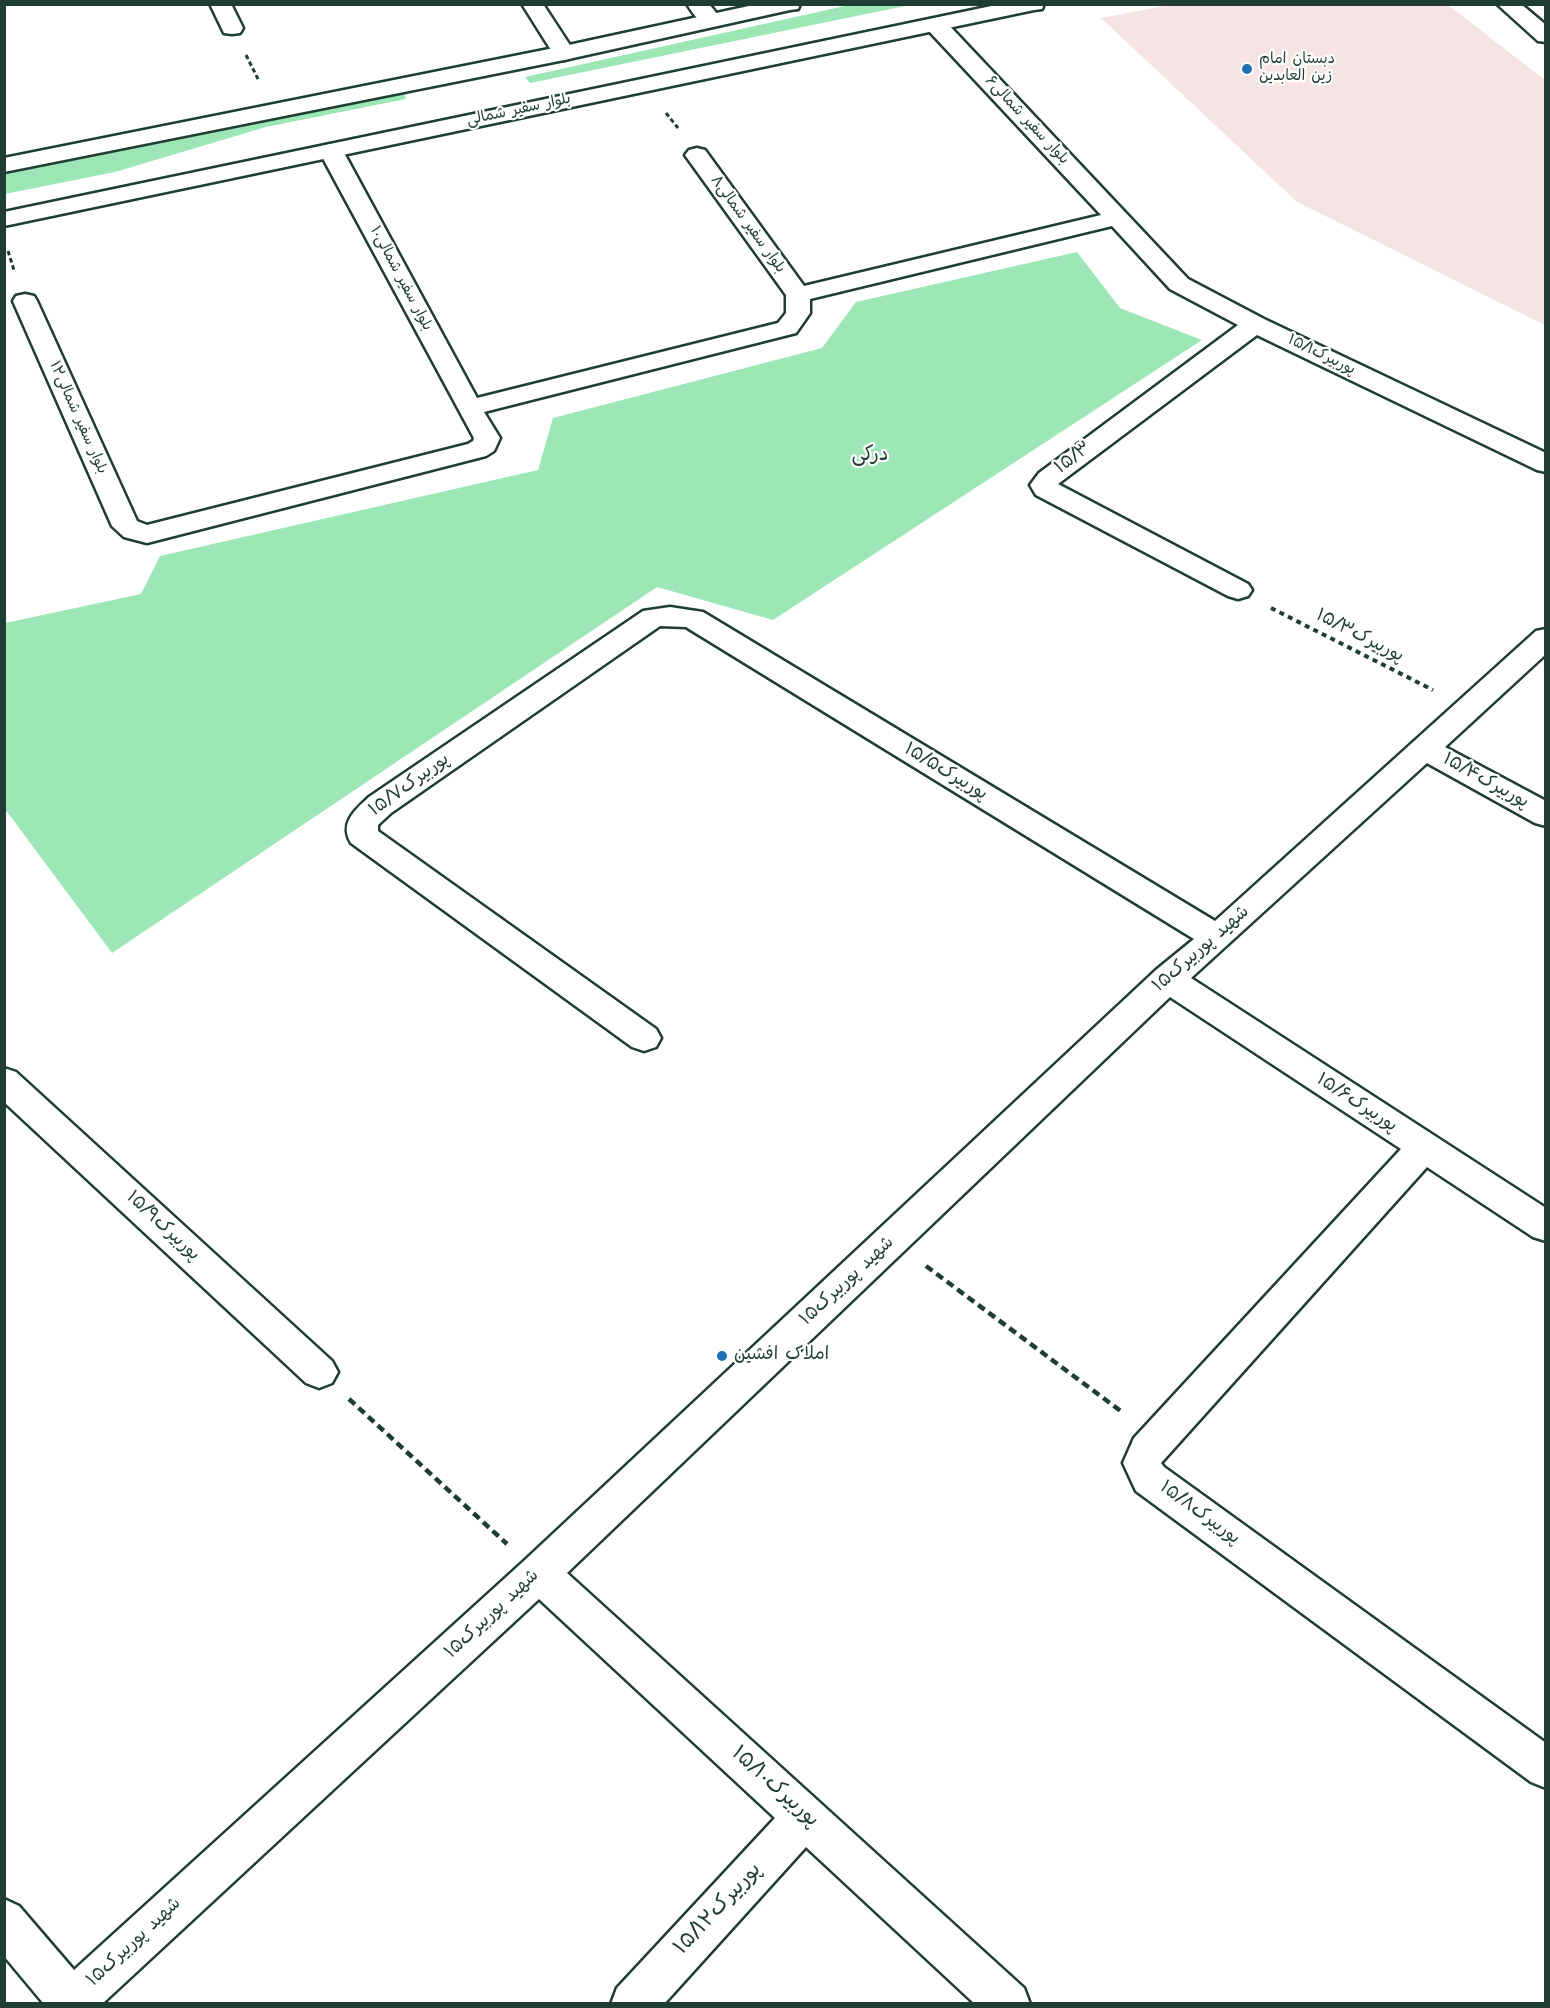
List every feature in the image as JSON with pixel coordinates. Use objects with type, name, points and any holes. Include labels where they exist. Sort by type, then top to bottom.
[{"type":"street","points":[[220,4],[232,28]]},
{"type":"street","points":[[531,4],[564,53]]},
{"type":"street","name":"بلوار سفیر شمالی","points":[[4,219],[331,151],[473,96],[564,53],[704,12],[790,4]]},
{"type":"street","name":"بلوار سفیر شمالی","points":[[4,165],[273,111],[646,85],[1034,4]]},
{"type":"street","points":[[1507,4],[1542,29]]},
{"type":"street","name":"بلوار سفیر شمالی۶","points":[[936,25],[1117,218]]},
{"type":"street","name":"بلوار سفیر شمالی۱۰","points":[[134,531],[147,534],[477,450],[485,445],[487,438],[331,151]]},
{"type":"street","name":"بلوار سفیر شمالی۸","points":[[697,155],[798,295]]},
{"type":"street","points":[[469,408],[787,328],[798,313],[798,295],[1117,218]]},
{"type":"street","name":"پوربیرک۱۵/۱","points":[[1117,218],[1179,284],[1255,324],[1545,464]]},
{"type":"street","name":"بلوار سفیر شمالی۱۲","points":[[25,301],[126,526],[134,531]]},
{"type":"street","name":"۱۵/۳","points":[[1238,590],[1046,489],[1043,485],[1255,324]]},
{"type":"street","name":"پوربیرک۱۵/۵","points":[[670,616],[693,619],[1217,938]]},
{"type":"street","name":"پوربیرک۱۵/۷","points":[[644,1038],[362,835],[363,820],[380,805],[653,618],[670,616]]},
{"type":"street","name":"شهید پوربیرک۱۵","points":[[70,2003],[539,1573],[1168,979],[1217,938],[1545,638]]},
{"type":"street","name":"پوربیرک۱۵/۴","points":[[1425,749],[1545,815]]},
{"type":"street","name":"پوربیرک۱۵/۶","points":[[1168,979],[1545,1227]]},
{"type":"street","name":"پوربیرک۱۵/۹","points":[[4,1081],[319,1372]]},
{"type":"street","name":"پوربیرک۱۵/۸","points":[[1423,1148],[1158,1438],[1148,1450],[1142,1463],[1150,1479],[1545,1768]]},
{"type":"street","name":"پوربیرک۱۵/۱۰","points":[[539,1573],[1008,2004]]},
{"type":"street","name":"پوربیرک۱۵/۱۲","points":[[633,2004],[805,1817]]},
{"type":"street","points":[[4,1921],[70,2003]]},
{"type":"path","points":[[232,28],[273,111]]},
{"type":"path","points":[[646,85],[697,155]]},
{"type":"path","name":"پوربیرک۱۵/۳","points":[[1238,590],[1468,708]]},
{"type":"path","points":[[892,1241],[1158,1438]]},
{"type":"path","points":[[319,1372],[539,1573]]},
{"type":"shaded area","points":[[1170,5],[1448,5],[1545,80],[1545,325],[1297,202],[1101,18]]},
{"type":"green space","points":[[854,4],[910,5],[530,83],[525,77]]},
{"type":"green space","points":[[404,93],[406,99],[266,127],[115,172],[5,194],[5,174]]},
{"type":"green space","points":[[1077,252],[1120,308],[1202,340],[773,620],[657,587],[112,953],[5,809],[5,623],[141,594],[160,556],[538,470],[553,418],[822,348],[856,302]]},
{"type":"place","name":"دبستان امام زین العابدین","points":[[1247,69]]},
{"type":"place","name":"املاک افشین","points":[[722,1356]]},
{"type":"district","name":"درکی","points":[[870,457]]}]
